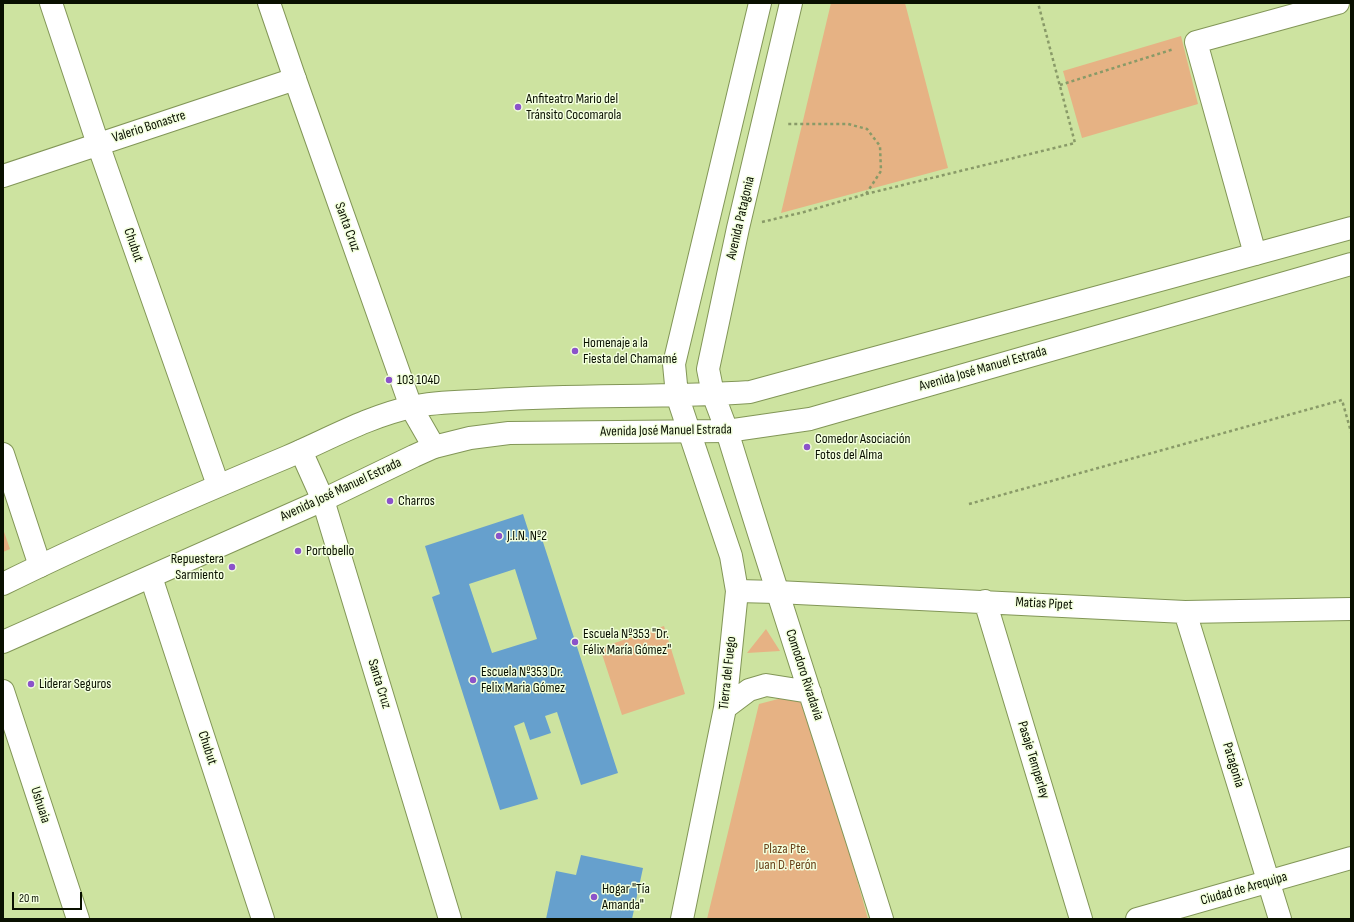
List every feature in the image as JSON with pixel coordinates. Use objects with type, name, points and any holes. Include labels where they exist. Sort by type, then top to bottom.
[{"type":"street","name":"Chubut","points":[[51,3],[98,144],[218,486]]},
{"type":"street","name":"Santa Cruz","points":[[269,3],[411,407],[434,447]]},
{"type":"street","points":[[689,431],[677,395],[674,364],[760,3]]},
{"type":"street","name":"Avenida Patagonia","points":[[727,431],[713,394],[708,369],[738,228],[791,3]]},
{"type":"street","points":[[1256,254],[1196,42],[1338,3]]},
{"type":"street","name":"Valerio Bonastre","points":[[3,176],[295,79]]},
{"type":"street","points":[[3,584],[218,486],[369,421],[411,407],[442,403],[534,397],[677,395],[750,392],[1351,228]]},
{"type":"street","name":"Avenida José Manuel Estrada","points":[[3,642],[323,500],[434,447],[470,438],[509,433],[727,431],[810,419],[1351,264]]},
{"type":"street","name":"Tierra del Fuego","points":[[682,919],[725,708],[737,591],[731,556],[689,431]]},
{"type":"street","name":"Comodoro Rivadavia","points":[[727,431],[882,919]]},
{"type":"street","name":"Santa Cruz","points":[[301,451],[323,500],[450,919]]},
{"type":"street","points":[[3,454],[40,566]]},
{"type":"street","name":"Chubut","points":[[151,577],[264,919]]},
{"type":"street","name":"Matias Pipet","points":[[737,591],[985,601],[1185,612],[1351,609]]},
{"type":"street","name":"Pasaje Temperley","points":[[985,601],[1082,919]]},
{"type":"street","name":"Patagonia","points":[[1185,612],[1280,919]]},
{"type":"street","points":[[725,708],[749,690],[766,685],[810,692]]},
{"type":"street","name":"Ushuaia","points":[[3,691],[78,919]]},
{"type":"street","name":"Ciudad de Arequipa","points":[[1137,919],[1351,858]]},
{"type":"path","points":[[738,228],[804,212],[866,194],[1074,143],[1038,3]]},
{"type":"path","points":[[1060,85],[1196,42]]},
{"type":"path","points":[[763,124],[848,124],[867,129],[880,146],[881,170],[866,194]]},
{"type":"path","points":[[969,504],[1342,400],[1351,432]]},
{"type":"green space","points":[[831,3],[905,3],[948,168],[781,213]]},
{"type":"green space","points":[[1181,36],[1198,104],[1082,138],[1063,71]]},
{"type":"green space","points":[[3,529],[10,549],[3,552]]},
{"type":"green space","points":[[664,626],[685,694],[622,715],[600,648]]},
{"type":"green space","points":[[766,629],[780,651],[747,653]]},
{"type":"green space","name":"Plaza Pte. Juan D. Perón","points":[[805,692],[868,919],[707,919],[759,704]]},
{"type":"building","points":[[523,514],[532,542],[542,539],[618,773],[581,785],[557,712],[545,716],[551,733],[530,740],[524,722],[514,726],[538,799],[500,810],[432,597],[440,594],[425,546]],"holes":[[[515,569],[537,639],[492,653],[469,584]]]},
{"type":"building","name":"Hogar \"Tía Amanda\"","points":[[581,855],[643,868],[632,919],[546,919],[556,871],[576,875]]},
{"type":"place","name":"Anfiteatro Mario del Tránsito Cocomarola","points":[[518,107]]},
{"type":"place","name":"Homenaje a la Fiesta del Chamamé","points":[[575,351]]},
{"type":"place","name":"103 104D","points":[[389,380]]},
{"type":"place","name":"Comedor Asociación Fotos del Alma","points":[[807,447]]},
{"type":"place","name":"Charros","points":[[390,501]]},
{"type":"place","name":"J.I.N. Nº2","points":[[499,536]]},
{"type":"place","name":"Portobello","points":[[298,551]]},
{"type":"place","name":"Repuestera Sarmiento","points":[[232,567]]},
{"type":"place","name":"Escuela Nº353 \"Dr. Félix María Gómez\"","points":[[575,642]]},
{"type":"place","name":"Escuela Nº353 Dr. Felix Maria Gómez","points":[[473,680]]},
{"type":"place","name":"Liderar Seguros","points":[[31,684]]},
{"type":"place","name":"Hogar \"Tía Amanda\"","points":[[594,897]]}]
